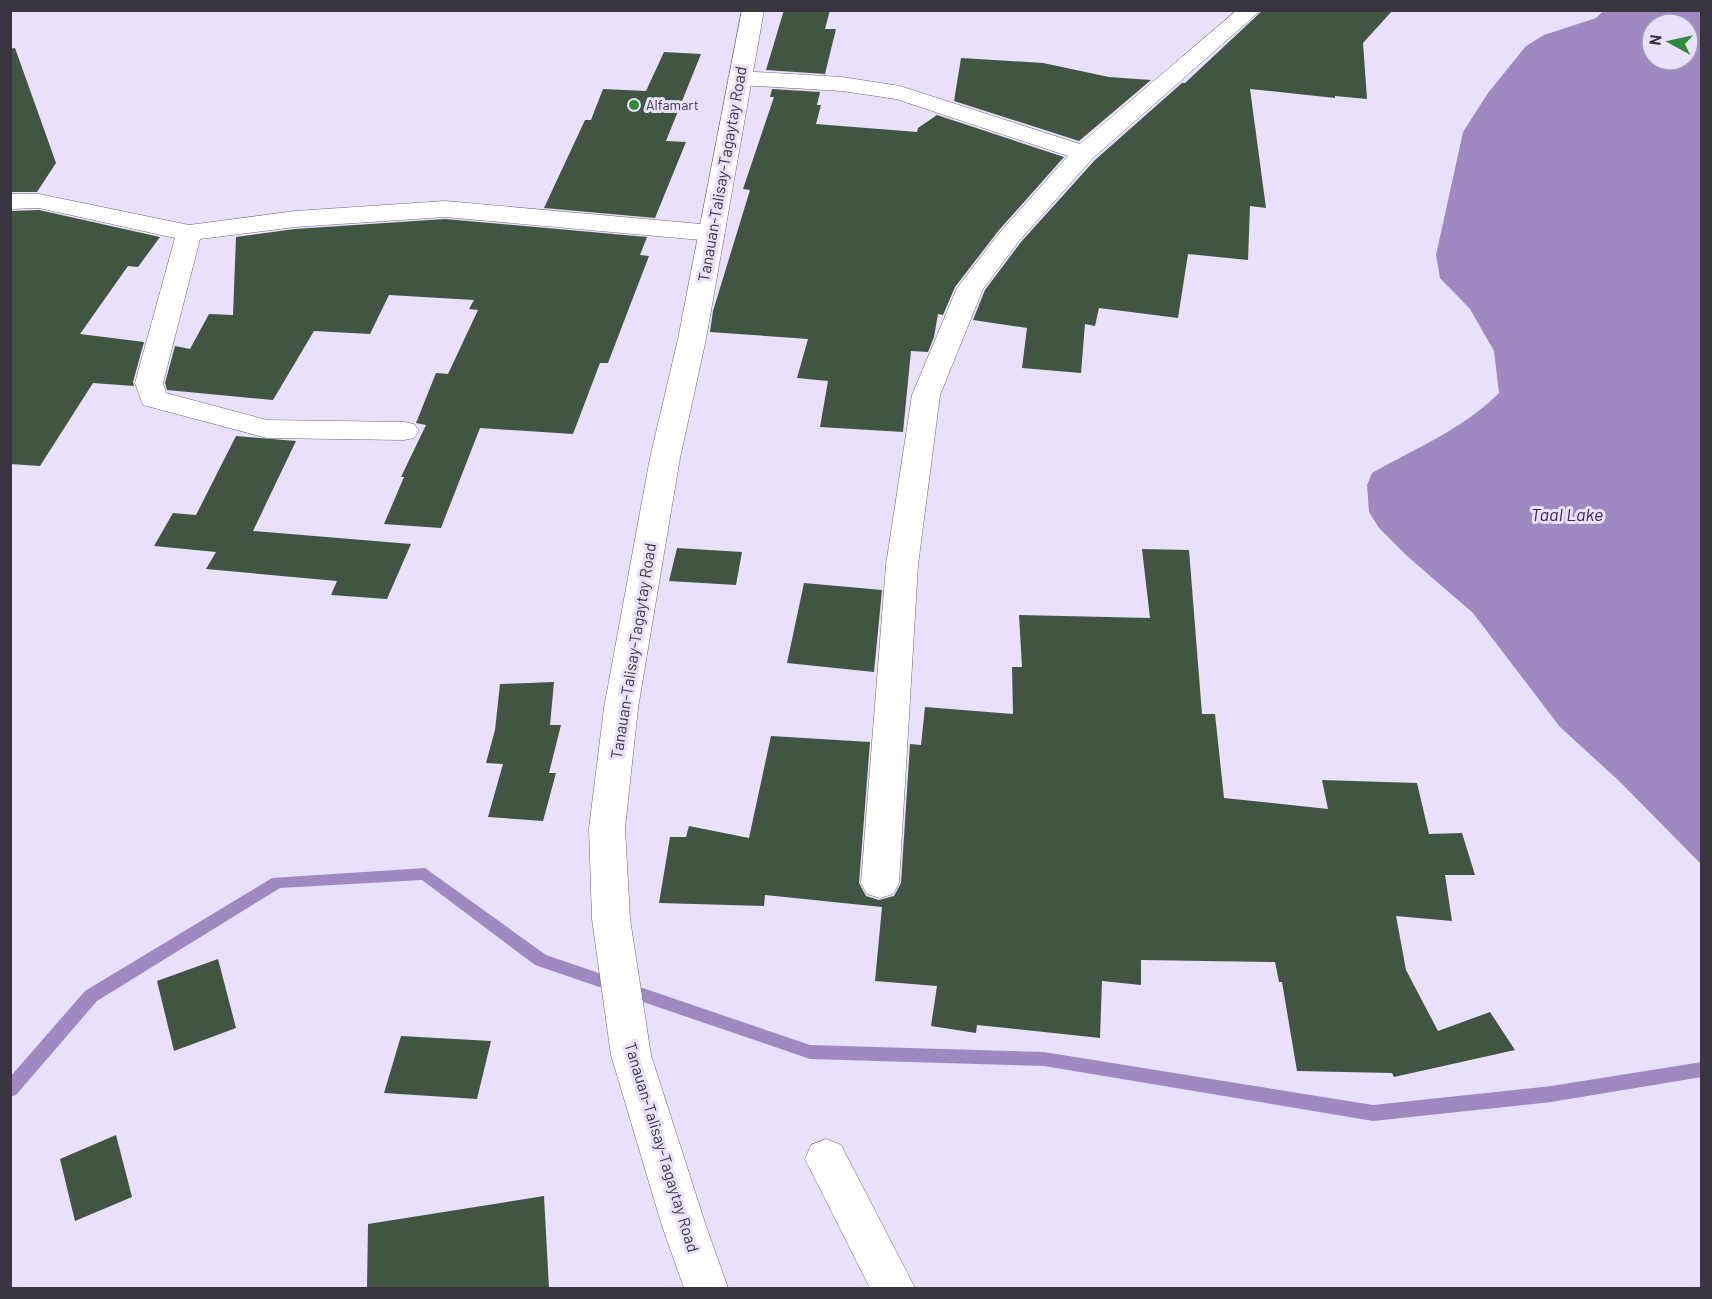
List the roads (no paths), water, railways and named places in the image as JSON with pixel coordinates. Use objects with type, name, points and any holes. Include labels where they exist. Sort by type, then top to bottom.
[{"type":"street","name":"Tanauan-Talisay-Tagaytay Road","points":[[706,1288],[631,1055],[611,919],[607,828],[621,708],[665,458],[712,233],[753,10]]},
{"type":"street","points":[[880,883],[902,565],[926,395],[970,288],[1010,236],[1084,153],[1251,10]]},
{"type":"street","points":[[739,78],[842,84],[900,93],[1084,153]]},
{"type":"street","points":[[10,202],[39,201],[189,233],[295,219],[445,209],[712,233]]},
{"type":"street","points":[[189,233],[149,383],[153,399],[267,429],[404,431]]},
{"type":"street","points":[[826,1159],[893,1288]]},
{"type":"water","name":"Taal Lake","points":[[1603,11],[1701,11],[1701,864],[1618,780],[1560,727],[1473,613],[1407,556],[1379,528],[1369,512],[1367,485],[1372,473],[1455,428],[1499,393],[1494,351],[1470,309],[1440,278],[1436,255],[1463,132],[1488,93],[1526,46],[1544,35],[1596,18]]},
{"type":"waterway","points":[[10,1090],[91,996],[277,882],[425,874],[541,960],[810,1052],[1044,1059],[1373,1113],[1551,1094],[1702,1069]]},
{"type":"place","name":"Alfamart","points":[[634,105]]}]
